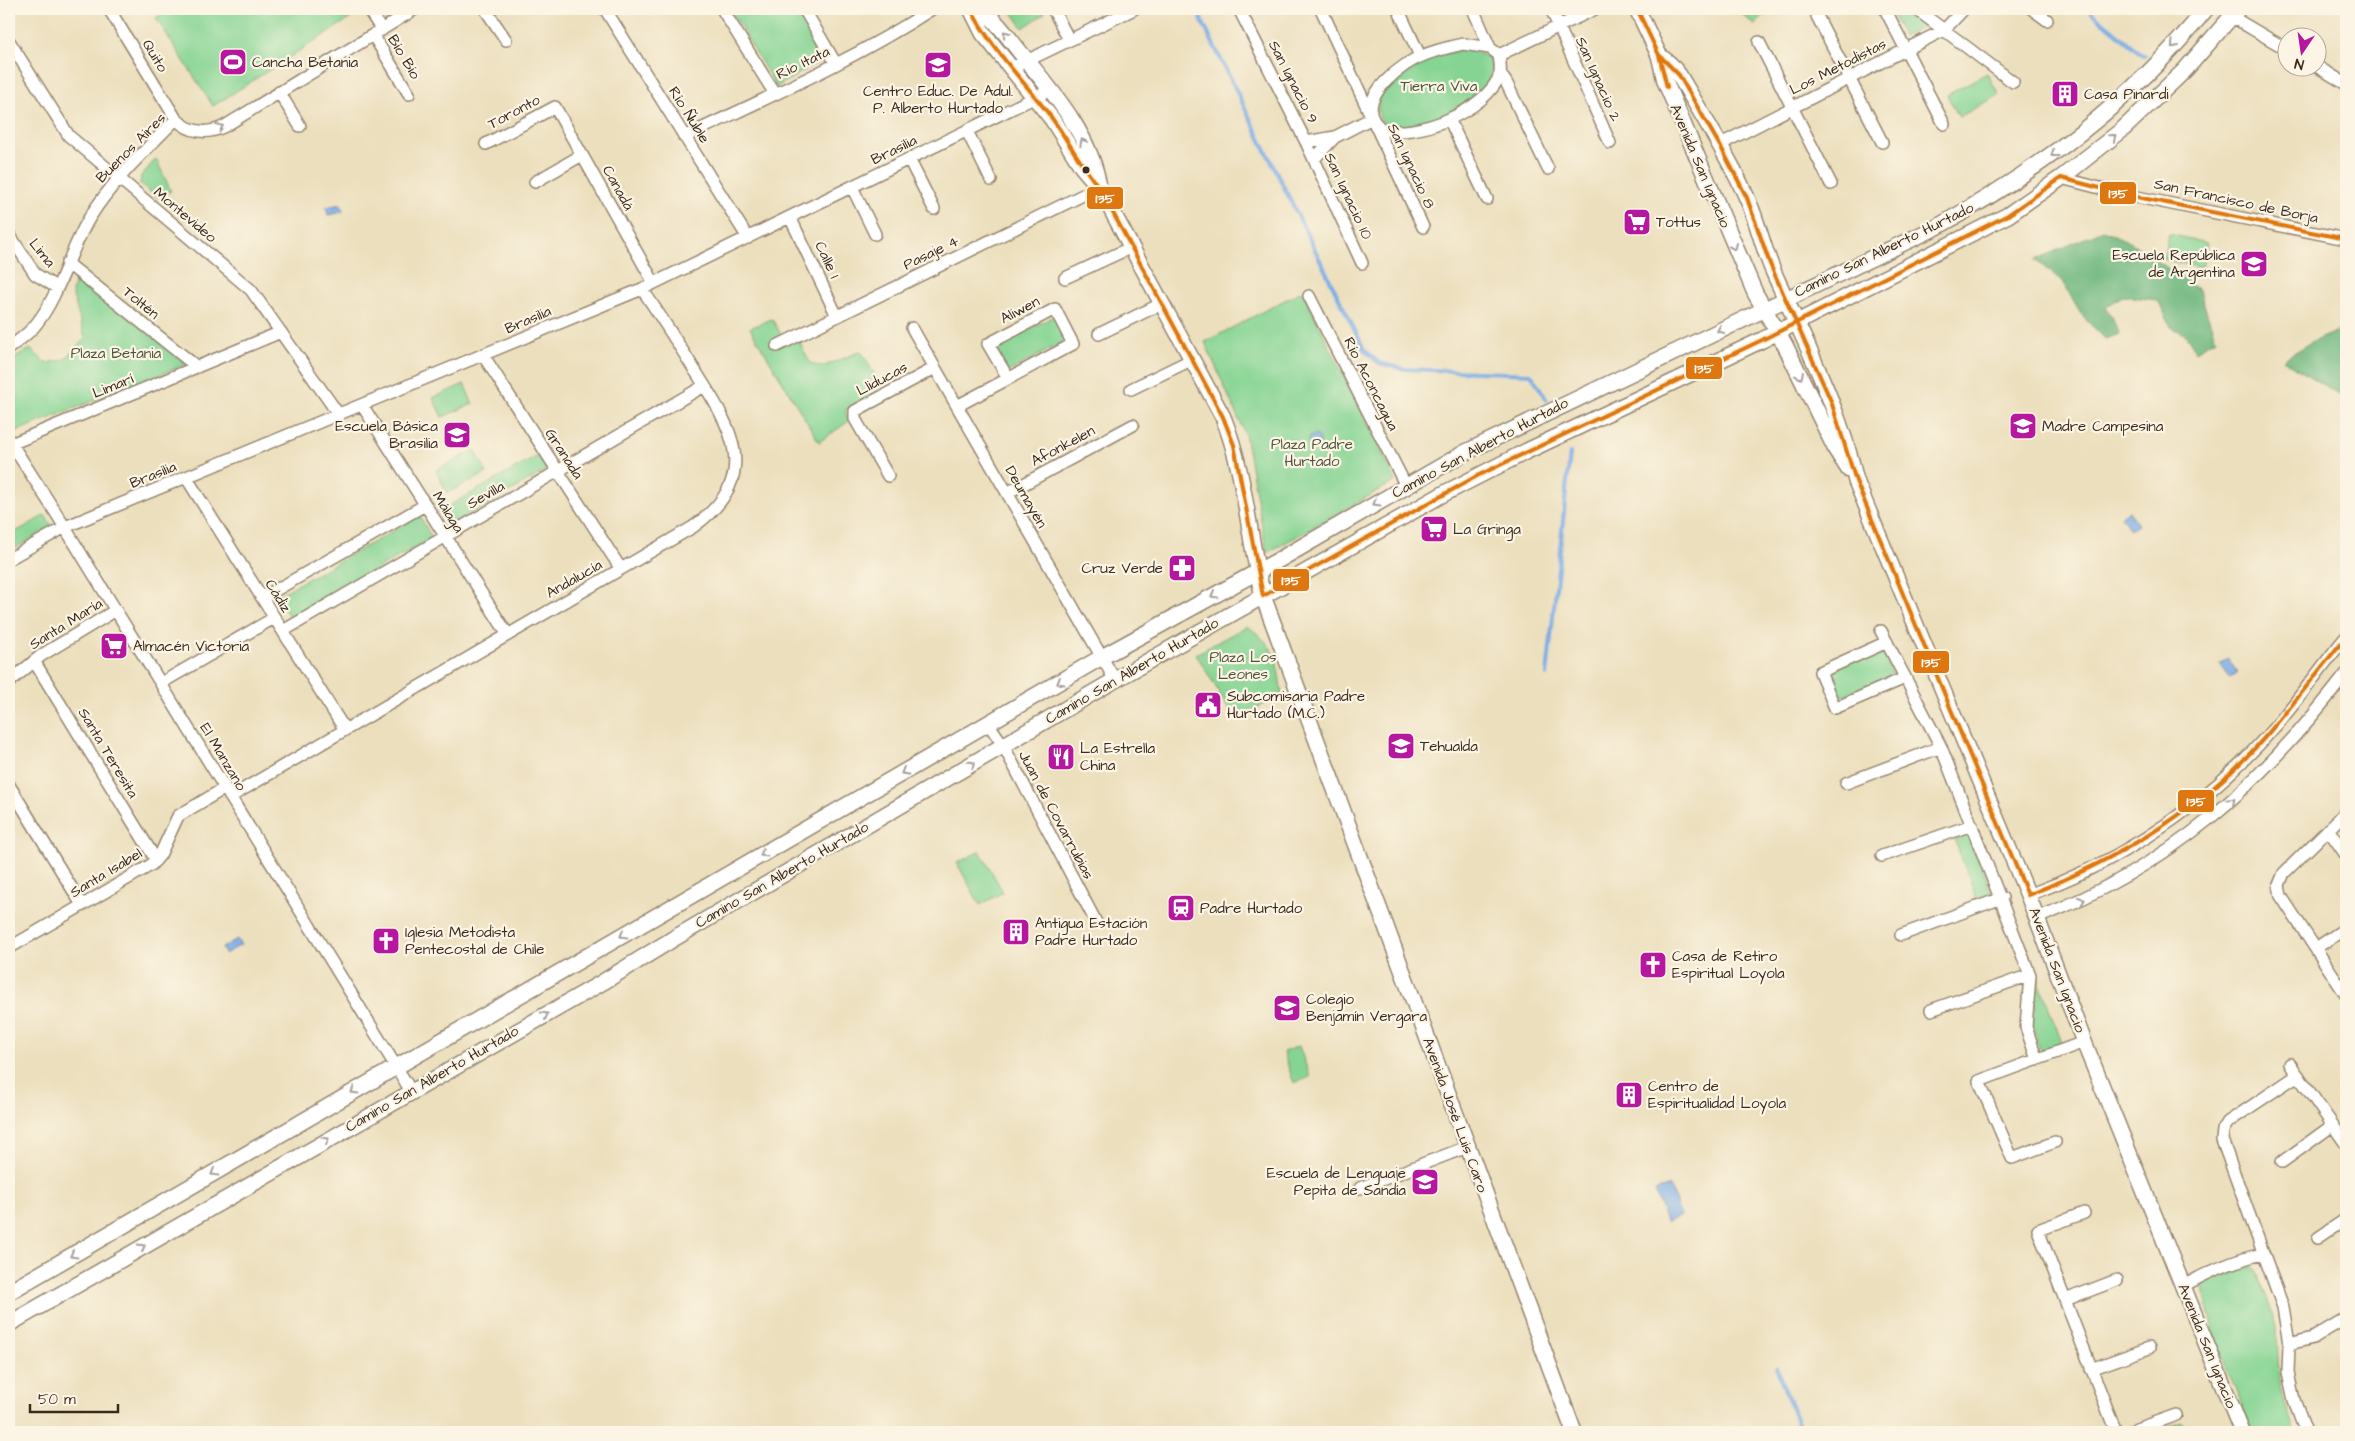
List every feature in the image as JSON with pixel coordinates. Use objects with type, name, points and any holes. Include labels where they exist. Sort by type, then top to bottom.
[{"type":"main road","points":[[971,9],[983,33],[1059,129],[1082,167],[1099,187]]},
{"type":"main road","points":[[982,9],[997,24],[1067,113],[1090,154],[1099,187]]},
{"type":"main road","points":[[1637,9],[1659,55]]},
{"type":"main road","name":"Camino San Alberto Hurtado","points":[[9,1292],[1102,657],[1257,572],[1406,486],[1520,425],[1937,227],[2020,178],[2076,137],[2120,101],[2206,9]]},
{"type":"main road","name":"Camino San Alberto Hurtado","points":[[9,1324],[603,982],[672,938],[1115,680],[1477,476],[1777,332],[2008,214],[2092,156],[2157,98],[2235,13]]},
{"type":"main road","name":"Avenida San Ignacio","points":[[1659,55],[1675,69],[1748,198],[1770,265],[1840,426],[1856,481],[2028,895],[2084,1042],[2242,1432]]},
{"type":"main road","name":"Avenida San Ignacio","points":[[1659,55],[1662,75],[1737,254],[1836,450],[1856,481]]},
{"type":"main road","name":"Avenida José Luis Caro","points":[[1099,187],[1216,402],[1234,445],[1263,596],[1574,1432]]},
{"type":"main road","points":[[932,756],[945,779]]},
{"type":"street","name":"Quito","points":[[109,9],[176,120]]},
{"type":"street","points":[[368,9],[377,33]]},
{"type":"street","name":"Buenos Aires","points":[[9,348],[36,325],[48,307],[90,216],[118,179],[176,120],[192,130],[204,132],[215,130],[415,9]]},
{"type":"street","points":[[485,9],[506,40]]},
{"type":"street","name":"Río Ñuble","points":[[605,9],[748,238]]},
{"type":"street","points":[[722,9],[775,94]]},
{"type":"street","points":[[804,9],[836,64]]},
{"type":"street","name":"Río Itata","points":[[684,137],[836,64],[892,34],[932,9]]},
{"type":"street","points":[[1053,9],[1069,40]]},
{"type":"street","points":[[1012,68],[1134,9]]},
{"type":"street","name":"San Ignacio 9","points":[[1239,9],[1306,142]]},
{"type":"street","name":"San Ignacio 8","points":[[1321,9],[1423,227]]},
{"type":"street","points":[[1398,9],[1420,56]]},
{"type":"street","points":[[1473,9],[1494,51],[1500,74],[1506,82],[1548,168]]},
{"type":"street","name":"San Ignacio 2","points":[[1551,9],[1610,143]]},
{"type":"street","points":[[1500,74],[1487,93],[1450,119],[1418,128],[1398,131],[1380,128],[1372,118],[1371,105],[1379,88],[1396,72],[1420,56],[1463,44],[1494,51],[1559,26],[1596,9]]},
{"type":"street","points":[[1885,9],[1944,124]]},
{"type":"street","points":[[1916,9],[2013,82]]},
{"type":"street","name":"Los Metodistas","points":[[1719,144],[1944,30],[1964,9]]},
{"type":"street","points":[[2032,9],[2047,20]]},
{"type":"street","points":[[2235,13],[2278,43]]},
{"type":"street","points":[[1817,16],[1882,142]]},
{"type":"street","name":"Bío Bío","points":[[377,33],[409,94]]},
{"type":"street","name":"Montevideo","points":[[9,42],[63,130],[81,148],[245,284],[264,306],[339,415]]},
{"type":"street","points":[[1759,42],[1831,184]]},
{"type":"street","points":[[2328,73],[2346,84]]},
{"type":"street","name":"Brasilia","points":[[9,559],[65,527],[642,289],[1050,90]]},
{"type":"street","points":[[279,92],[300,126]]},
{"type":"street","name":"Toronto","points":[[486,144],[555,107]]},
{"type":"street","name":"Canadá","points":[[555,107],[654,283]]},
{"type":"street","points":[[1306,142],[1335,137],[1372,118]]},
{"type":"street","points":[[1450,119],[1487,199]]},
{"type":"street","points":[[967,131],[991,180]]},
{"type":"street","points":[[1314,159],[1335,137]]},
{"type":"street","name":"San Ignacio 10","points":[[1306,142],[1362,263]]},
{"type":"street","points":[[535,182],[582,155]]},
{"type":"street","points":[[909,159],[934,209]]},
{"type":"street","name":"San Francisco de Borja","points":[[2061,178],[2127,195],[2346,239]]},
{"type":"street","points":[[852,187],[875,234]]},
{"type":"street","name":"Pasaje 4","points":[[777,346],[1099,187]]},
{"type":"street","name":"Calle 1","points":[[790,217],[837,316]]},
{"type":"street","name":"Lima","points":[[9,234],[35,274],[56,287]]},
{"type":"street","points":[[1065,278],[1132,247]]},
{"type":"street","name":"Toltén","points":[[67,263],[197,367]]},
{"type":"street","name":"Andalucía","points":[[227,793],[345,730],[621,569],[702,521],[719,503],[726,492],[734,467],[733,443],[727,424],[642,289]]},
{"type":"street","name":"Río Aconcagua","points":[[1309,296],[1406,486]]},
{"type":"street","points":[[1099,334],[1162,303]]},
{"type":"street","name":"Aliwen","points":[[957,406],[1073,344],[1055,309],[988,344],[1008,378]]},
{"type":"street","name":"Deumayén","points":[[912,328],[1115,680]]},
{"type":"street","name":"Limarí","points":[[10,442],[281,332]]},
{"type":"street","name":"Granada","points":[[483,355],[621,569]]},
{"type":"street","points":[[1131,389],[1193,359]]},
{"type":"street","name":"Lliducas","points":[[888,476],[854,414],[857,409],[935,368]]},
{"type":"street","name":"Sevilla","points":[[282,631],[704,386]]},
{"type":"street","name":"Málaga","points":[[362,405],[508,634]]},
{"type":"street","name":"Afonkelen","points":[[1007,493],[1133,425]]},
{"type":"street","name":"El Manzano","points":[[10,442],[65,527],[411,1091]]},
{"type":"street","name":"Cádiz","points":[[186,478],[345,730]]},
{"type":"street","points":[[262,598],[425,505]]},
{"type":"street","name":"Santa María","points":[[9,682],[34,661],[116,610]]},
{"type":"street","points":[[161,684],[274,618]]},
{"type":"street","points":[[1881,631],[1941,747],[2002,898],[2030,974],[2026,1027],[2037,1060]]},
{"type":"street","points":[[2028,895],[2094,868],[2162,829],[2206,796],[2234,770],[2281,720],[2346,637]]},
{"type":"street","points":[[1887,642],[1820,672],[1835,708],[1906,678]]},
{"type":"street","name":"Santa Teresita","points":[[34,661],[156,860]]},
{"type":"street","points":[[2037,918],[2119,881],[2173,847],[2217,815],[2303,729],[2344,679]]},
{"type":"street","name":"Juan de Covarrubias","points":[[988,723],[1003,746],[1096,922]]},
{"type":"street","points":[[1846,783],[1941,747]]},
{"type":"street","points":[[2234,770],[2240,780],[2249,785]]},
{"type":"street","points":[[9,785],[82,905]]},
{"type":"street","name":"Santa Isabel","points":[[9,948],[146,868],[156,860],[178,816],[227,793]]},
{"type":"street","points":[[2346,812],[2284,873],[2279,885],[2281,896],[2346,995]]},
{"type":"street","points":[[1882,856],[1972,825]]},
{"type":"street","points":[[2162,829],[2170,838],[2173,847]]},
{"type":"street","points":[[2328,829],[2346,855]]},
{"type":"street","points":[[1902,935],[2002,898]]},
{"type":"street","points":[[2316,948],[2346,928]]},
{"type":"street","points":[[1931,1010],[2030,974]]},
{"type":"street","points":[[2055,1142],[2012,1158],[1979,1081],[2084,1042]]},
{"type":"street","points":[[2290,1064],[2346,1144]]},
{"type":"street","points":[[2298,1075],[2228,1122],[2223,1130],[2222,1140],[2283,1307],[2289,1344],[2288,1373],[2294,1400],[2306,1432]]},
{"type":"street","points":[[2282,1162],[2333,1125]]},
{"type":"street","points":[[1360,1188],[1467,1147]]},
{"type":"street","points":[[2084,1213],[2038,1230],[2116,1432]]},
{"type":"street","points":[[2318,1238],[2346,1219]]},
{"type":"street","points":[[2184,1286],[2212,1270],[2238,1259],[2263,1254]]},
{"type":"street","points":[[2065,1300],[2117,1280]]},
{"type":"street","points":[[2289,1344],[2313,1338],[2346,1318]]},
{"type":"street","points":[[2092,1369],[2149,1348]]},
{"type":"street","points":[[2128,1432],[2176,1415]]},
{"type":"green space","name":"Cancha Betania","points":[[170,9],[354,9],[357,14],[213,106],[156,18]]},
{"type":"green space","points":[[730,9],[798,9],[826,58],[776,87]]},
{"type":"green space","points":[[1010,9],[1042,9],[1045,13],[1023,28]]},
{"type":"green space","points":[[1736,9],[1769,9],[1755,25]]},
{"type":"green space","points":[[1890,9],[1910,9],[1931,24],[1903,36]]},
{"type":"green space","name":"Tierra Viva","points":[[1467,48],[1489,58],[1491,73],[1486,87],[1474,99],[1458,110],[1422,123],[1405,126],[1391,125],[1380,120],[1378,106],[1380,97],[1398,77],[1426,60]]},
{"type":"green space","points":[[1987,73],[1999,95],[1959,117],[1947,95]]},
{"type":"green space","points":[[156,159],[171,191],[157,197],[140,184],[141,176]]},
{"type":"green space","points":[[2103,230],[2132,243],[2199,290],[2216,339],[2196,351],[2185,334],[2171,327],[2158,300],[2123,296],[2106,307],[2120,334],[2105,339],[2084,318],[2061,280],[2035,260]]},
{"type":"green space","points":[[2169,234],[2207,243],[2202,268],[2163,259]]},
{"type":"green space","name":"Plaza Betania","points":[[76,275],[187,364],[17,431],[9,419],[9,362],[30,349],[46,363],[64,360],[85,338],[72,292]]},
{"type":"green space","name":"Plaza Padre Hurtado","points":[[1302,291],[1396,481],[1267,553],[1245,434],[1205,342]]},
{"type":"green space","points":[[1058,314],[1071,338],[1008,372],[995,348]]},
{"type":"green space","points":[[772,319],[787,345],[798,339],[810,363],[822,367],[861,351],[884,391],[845,410],[849,421],[819,442],[750,328]]},
{"type":"green space","points":[[2346,329],[2346,399],[2283,360],[2329,334]]},
{"type":"green space","points":[[464,384],[473,404],[442,417],[433,398]]},
{"type":"green space","points":[[475,450],[487,473],[447,493],[436,470]]},
{"type":"green space","points":[[538,456],[547,470],[449,527],[438,512]]},
{"type":"green space","points":[[45,515],[52,526],[9,552],[9,536]]},
{"type":"green space","points":[[420,516],[432,538],[290,618],[277,596]]},
{"type":"green space","name":"Plaza Los Leones","points":[[1247,626],[1264,640],[1274,655],[1282,695],[1235,719],[1196,654]]},
{"type":"green space","points":[[1882,649],[1893,675],[1836,698],[1826,672]]},
{"type":"green space","points":[[1969,834],[1992,894],[1977,899],[1954,839]]},
{"type":"green space","points":[[980,851],[1003,892],[980,905],[957,863]]},
{"type":"green space","points":[[2037,976],[2062,1043],[2043,1050],[2039,1048],[2033,1026]]},
{"type":"green space","points":[[1299,1046],[1310,1077],[1294,1083],[1283,1052]]},
{"type":"green space","points":[[2251,1266],[2257,1270],[2277,1327],[2279,1387],[2295,1432],[2253,1432],[2211,1323],[2204,1286]]},
{"type":"green space","points":[[2182,1422],[2186,1432],[2154,1432]]},
{"type":"water","points":[[341,204],[343,212],[328,215],[326,207]]},
{"type":"water","points":[[1312,435],[1316,435],[1320,441],[1316,447],[1312,447],[1308,443],[1308,439]]},
{"type":"water","points":[[2129,511],[2138,525],[2130,530],[2121,516]]},
{"type":"water","points":[[2228,658],[2238,672],[2230,678],[2220,664]]},
{"type":"water","points":[[237,939],[241,945],[225,954],[222,948]]},
{"type":"water","points":[[1670,1186],[1681,1216],[1666,1222],[1655,1191]]},
{"type":"waterway","points":[[1196,9],[1364,349],[1379,363],[1404,369],[1531,374],[1547,400]]},
{"type":"waterway","points":[[2087,9],[2144,56]]},
{"type":"waterway","points":[[1547,675],[1570,453]]},
{"type":"waterway","points":[[1776,1367],[1801,1432]]},
{"type":"transit line","name":"I35","points":[[971,9],[988,38],[1051,117],[1099,187],[1223,417],[1234,445],[1263,596],[1477,476],[1762,340],[2008,215],[2061,178],[2127,195],[2346,239]]},
{"type":"transit line","name":"I35","points":[[1637,9],[1659,55],[1667,87]]},
{"type":"transit line","name":"I35","points":[[1659,55],[1679,75],[1723,151],[1747,198],[1770,264],[1831,401],[1856,481],[2028,895],[2060,882],[2121,851],[2150,834],[2205,795],[2231,772],[2267,735],[2346,637]]},
{"type":"place","name":"Cancha Betania","points":[[233,62]]},
{"type":"place","name":"Centro Educ. De Adul. P. Alberto Hurtado","points":[[938,65]]},
{"type":"place","name":"Casa Pinardi","points":[[2065,94]]},
{"type":"place","name":"Tottus","points":[[1637,222]]},
{"type":"place","name":"Escuela República de Argentina","points":[[2254,264]]},
{"type":"place","name":"Madre Campesina","points":[[2023,426]]},
{"type":"place","name":"Escuela Básica Brasilia","points":[[457,435]]},
{"type":"place","name":"La Gringa","points":[[1434,529]]},
{"type":"place","name":"Cruz Verde","points":[[1182,568]]},
{"type":"place","name":"Almacén Victoria","points":[[114,646]]},
{"type":"place","name":"Subcomisaria Padre Hurtado (M.C.)","points":[[1208,705]]},
{"type":"place","name":"Tehualda","points":[[1401,746]]},
{"type":"place","name":"La Estrella China","points":[[1061,757]]},
{"type":"place","name":"Padre Hurtado","points":[[1181,908]]},
{"type":"place","name":"Antigua Estación Padre Hurtado","points":[[1016,932]]},
{"type":"place","name":"Iglesia Metodista Pentecostal de Chile","points":[[386,941]]},
{"type":"place","name":"Casa de Retiro Espiritual Loyola","points":[[1653,965]]},
{"type":"place","name":"Colegio Benjamín Vergara","points":[[1287,1008]]},
{"type":"place","name":"Centro de Espiritualidad Loyola","points":[[1629,1095]]},
{"type":"place","name":"Escuela de Lenguaje Pepita de Sandía","points":[[1425,1182]]}]
